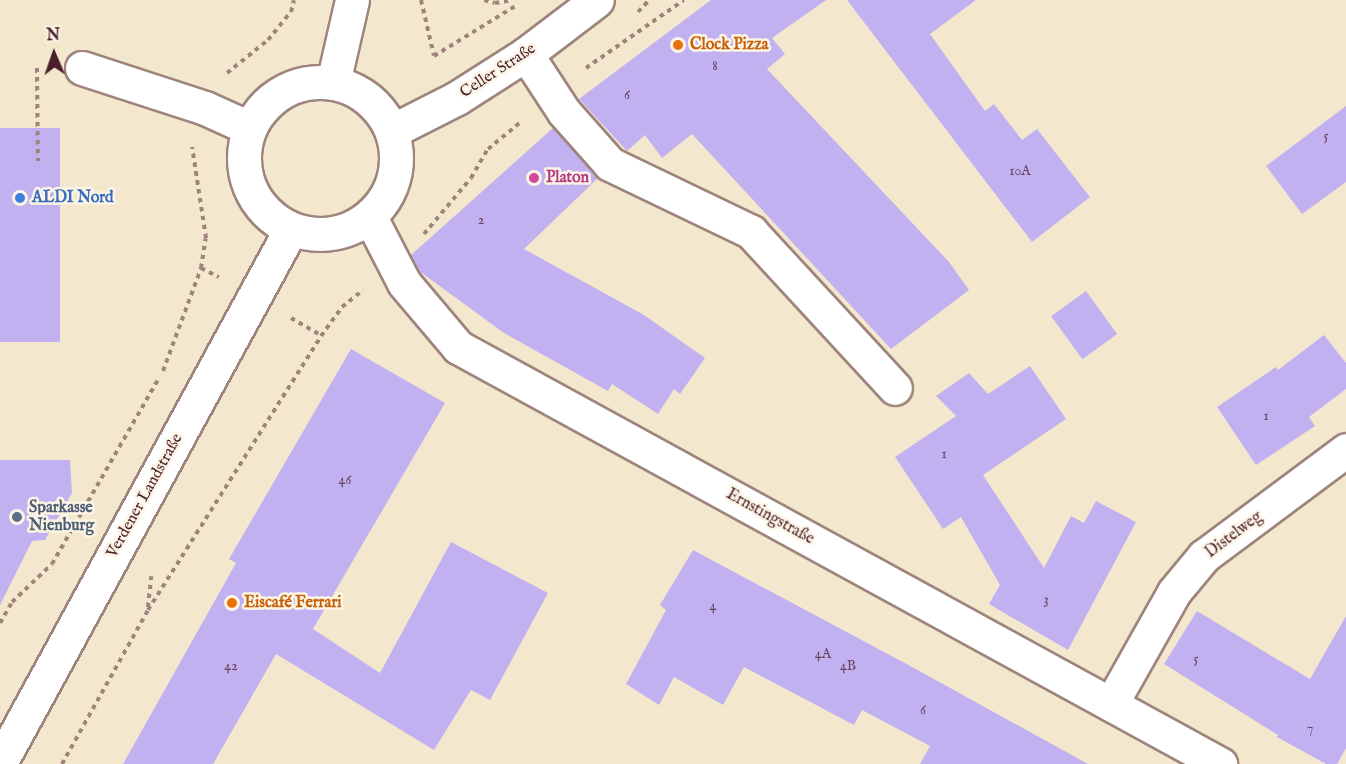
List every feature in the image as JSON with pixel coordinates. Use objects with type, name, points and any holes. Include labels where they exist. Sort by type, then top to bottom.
[{"type":"main road","points":[[333,83],[352,0]]},
{"type":"main road","name":"Celler Straße","points":[[392,131],[457,98],[526,54],[597,0]]},
{"type":"main road","points":[[526,54],[564,112],[610,164],[751,232],[895,388]]},
{"type":"main road","points":[[82,68],[205,108],[249,128]]},
{"type":"main road","points":[[333,83],[369,99],[392,131],[397,154],[395,178],[385,199],[370,217],[332,234],[312,235],[291,229],[270,217],[254,198],[244,168],[243,152],[249,128],[260,110],[292,87],[333,83]]},
{"type":"main road","name":"Ernstingstraße","points":[[370,217],[404,283],[458,347],[1220,764]]},
{"type":"main road","name":"Verdener Landstraße","points":[[0,763],[291,229]]},
{"type":"main road","name":"Distelweg","points":[[1111,704],[1174,592],[1204,556],[1346,450]]},
{"type":"path","points":[[0,623],[12,602],[52,564],[165,369],[201,268],[206,238],[192,149],[205,108],[221,77],[268,40],[291,12],[294,0]]},
{"type":"path","points":[[421,0],[434,56],[525,0]]},
{"type":"path","points":[[484,0],[495,3],[512,0]]},
{"type":"path","points":[[37,68],[38,160]]},
{"type":"path","points":[[62,764],[148,610],[321,336],[342,308],[414,247],[471,178]]},
{"type":"building","points":[[711,0],[826,0],[772,38],[785,54],[767,69],[949,262],[969,290],[891,349],[692,134],[662,158],[645,135],[627,151],[579,99]]},
{"type":"building","points":[[847,0],[976,0],[930,34],[985,111],[994,104],[1022,140],[1037,129],[1090,197],[1032,242]]},
{"type":"building","points":[[1346,106],[1346,182],[1302,214],[1266,166]]},
{"type":"building","points":[[0,128],[60,128],[60,342],[0,342]]},
{"type":"building","points":[[553,128],[598,178],[524,249],[644,315],[705,358],[680,394],[674,389],[658,414],[612,384],[608,391],[504,333],[419,271],[411,255]]},
{"type":"building","points":[[1086,291],[1117,334],[1082,359],[1051,316]]},
{"type":"building","points":[[1324,335],[1346,363],[1346,389],[1309,417],[1315,426],[1256,465],[1217,407],[1276,367],[1278,370]]},
{"type":"building","points":[[351,349],[445,403],[313,629],[380,673],[451,542],[548,593],[490,700],[471,690],[434,750],[276,654],[213,764],[123,764],[236,563],[229,559]]},
{"type":"building","points":[[1030,366],[1066,419],[983,475],[1044,568],[1071,516],[1084,523],[1096,501],[1136,522],[1068,650],[989,604],[1000,585],[961,517],[943,529],[895,457],[956,416],[936,396],[969,373],[988,394]]},
{"type":"building","points":[[0,460],[70,460],[72,493],[45,540],[32,541],[0,605]]},
{"type":"building","points":[[693,550],[1088,764],[920,764],[930,746],[862,710],[854,725],[744,667],[723,705],[674,677],[659,705],[626,684],[666,610],[660,605]]},
{"type":"building","points":[[1197,611],[1310,679],[1346,616],[1346,748],[1337,764],[1326,764],[1277,737],[1278,735],[1164,664]]},
{"type":"place","name":"Clock Pizza","points":[[678,45]]},
{"type":"place","name":"Platon","points":[[534,178]]},
{"type":"place","name":"ALDI Nord","points":[[20,198]]},
{"type":"place","name":"Sparkasse Nienburg","points":[[17,517]]},
{"type":"place","name":"Eiscafé Ferrari","points":[[232,603]]}]
